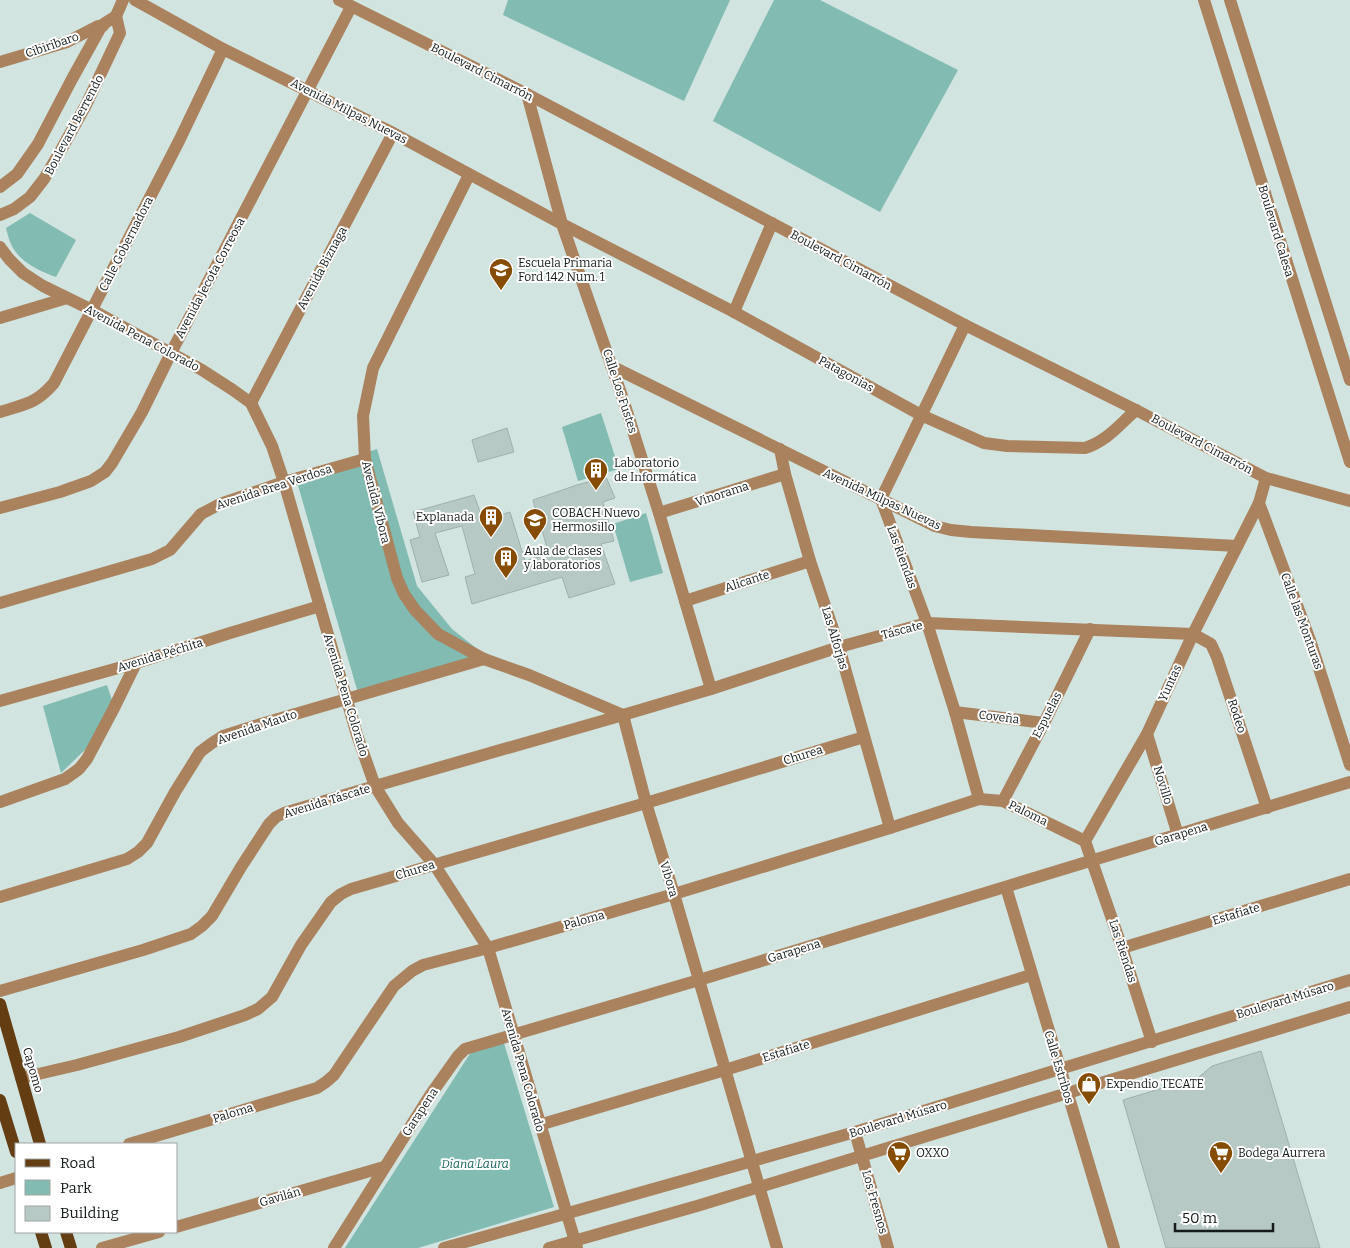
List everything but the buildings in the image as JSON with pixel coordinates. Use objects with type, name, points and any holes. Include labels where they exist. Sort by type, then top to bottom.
[{"type":"main road","name":"Capomo","points":[[0,1004],[40,1143]]},
{"type":"main road","points":[[0,1100],[15,1149]]},
{"type":"main road","points":[[41,1233],[46,1248]]},
{"type":"main road","points":[[66,1233],[71,1248]]},
{"type":"street","points":[[120,33],[116,16],[124,0]]},
{"type":"street","name":"Avenida Milpas Nuevas","points":[[135,0],[224,49],[393,133],[562,224]]},
{"type":"street","name":"Boulevard Cimarrón","points":[[340,0],[527,94],[965,325],[1136,410],[1266,478],[1350,501]]},
{"type":"street","name":"Boulevard Calesa","points":[[1204,0],[1350,462]]},
{"type":"street","name":"Boulevard Calesa","points":[[1230,0],[1350,380]]},
{"type":"street","name":"Avenida Jecota Correosa","points":[[0,508],[60,492],[91,481],[105,472],[112,463],[142,412],[351,7]]},
{"type":"street","name":"Boulevard Berrendo","points":[[0,187],[17,174],[38,144],[102,25],[116,16]]},
{"type":"street","points":[[102,25],[120,33]]},
{"type":"street","name":"Cibiribaro","points":[[0,62],[67,42],[102,25]]},
{"type":"street","name":"Boulevard Berrendo","points":[[0,215],[30,197],[44,179],[86,105],[120,33]]},
{"type":"street","name":"Calle Gobernadora","points":[[0,412],[32,402],[44,394],[54,383],[179,141],[224,49]]},
{"type":"street","name":"Calle Los Fustes","points":[[527,94],[562,224],[612,366],[660,513],[711,689]]},
{"type":"street","name":"Avenida Biznaga","points":[[251,403],[393,133]]},
{"type":"street","name":"Avenida Víbora","points":[[469,175],[373,368],[363,416],[365,460],[397,578],[404,594],[415,610],[438,634],[484,659]]},
{"type":"street","points":[[734,312],[772,223]]},
{"type":"street","name":"Patagonias","points":[[562,224],[734,312],[921,415],[984,443],[1007,446],[1085,448],[1096,445],[1106,439],[1136,410]]},
{"type":"street","name":"Avenida Pena Colorado","points":[[0,247],[23,273],[43,286],[92,310],[202,370],[251,403],[272,446],[284,482],[347,699],[375,786],[398,823],[434,864],[488,948],[539,1125],[576,1244]]},
{"type":"street","points":[[0,318],[67,298]]},
{"type":"street","points":[[880,499],[965,325]]},
{"type":"street","name":"Avenida Milpas Nuevas","points":[[612,366],[935,526],[951,530],[1237,546]]},
{"type":"street","name":"Las Alforjas","points":[[780,449],[785,474],[810,561],[839,647],[890,828]]},
{"type":"street","name":"Avenida Brea Verdosa","points":[[0,603],[152,559],[170,550],[201,514],[220,504],[284,482],[365,460]]},
{"type":"street","name":"Vinorama","points":[[660,513],[785,474]]},
{"type":"street","points":[[1259,503],[1266,478]]},
{"type":"street","name":"Las Riendas","points":[[880,499],[927,623],[955,712],[979,799]]},
{"type":"street","name":"Yuntas","points":[[1085,841],[1147,734],[1193,634],[1259,503]]},
{"type":"street","name":"Calle las Monturas","points":[[1259,503],[1310,640],[1350,765]]},
{"type":"street","name":"Alicante","points":[[685,601],[810,561]]},
{"type":"street","name":"Avenida Péchita","points":[[0,701],[136,663],[320,606]]},
{"type":"street","name":"Táscate","points":[[623,715],[711,689],[839,647],[927,623],[1193,634]]},
{"type":"street","name":"Espuelas","points":[[1003,801],[1090,629]]},
{"type":"street","name":"Rodeo","points":[[1193,634],[1211,644],[1217,657],[1267,808]]},
{"type":"street","points":[[484,659],[623,715]]},
{"type":"street","name":"Avenida Mauto","points":[[0,897],[127,859],[138,852],[147,843],[174,792],[200,752],[223,736],[484,659]]},
{"type":"street","points":[[0,802],[65,778],[79,769],[113,710],[136,663]]},
{"type":"street","name":"Coveña","points":[[955,712],[1044,723]]},
{"type":"street","name":"Avenida Táscate","points":[[0,991],[143,950],[191,934],[212,916],[241,866],[269,824],[276,817],[292,810],[623,715]]},
{"type":"street","name":"Vibora","points":[[623,715],[646,803],[777,1248]]},
{"type":"street","name":"Novillo","points":[[1147,734],[1178,835]]},
{"type":"street","name":"Churea","points":[[21,1078],[179,1037],[245,1015],[258,1008],[272,997],[301,945],[331,902],[350,889],[864,737]]},
{"type":"street","name":"Garapena","points":[[334,1248],[431,1094],[465,1049],[699,980],[1350,782]]},
{"type":"street","name":"Paloma","points":[[132,1143],[317,1088],[334,1075],[394,986],[412,971],[423,965],[674,894],[979,799],[1003,801],[1085,841]]},
{"type":"street","points":[[1085,841],[1092,860]]},
{"type":"street","name":"Las Riendas","points":[[1092,860],[1152,1042]]},
{"type":"street","name":"Estafiate","points":[[1122,948],[1350,879]]},
{"type":"street","name":"Calle Estribos","points":[[1006,887],[1114,1248]]},
{"type":"street","name":"Estafiate","points":[[539,1125],[725,1070],[1031,975]]},
{"type":"street","name":"Boulevard Músaro","points":[[444,1248],[855,1132],[1350,980]]},
{"type":"street","name":"Boulevard Músaro","points":[[548,1248],[576,1244],[759,1186],[1350,1007]]},
{"type":"street","name":"Los Fresnos","points":[[855,1132],[888,1248]]},
{"type":"street","name":"Gavilán","points":[[178,1226],[384,1167]]},
{"type":"street","points":[[0,1183],[15,1178]]},
{"type":"street","points":[[102,1248],[155,1233]]},
{"type":"green space","points":[[508,0],[730,0],[684,101],[503,15]]},
{"type":"green space","points":[[774,0],[820,0],[958,70],[880,212],[713,121]]},
{"type":"green space","points":[[30,213],[76,240],[56,277],[28,264],[19,256],[10,243],[6,228]]},
{"type":"green space","points":[[601,413],[619,469],[578,481],[562,427]]},
{"type":"green space","points":[[377,449],[417,586],[452,629],[490,659],[358,693],[295,475]]},
{"type":"green space","points":[[646,513],[663,573],[630,582],[613,524]]},
{"type":"green space","points":[[107,685],[113,703],[91,744],[61,773],[43,706]]},
{"type":"green space","name":"Diana Laura","points":[[503,1040],[554,1207],[418,1248],[345,1248],[473,1049]]},
{"type":"place","name":"Escuela Primaria Ford 142 Num. 1","points":[[501,291]]},
{"type":"place","name":"Laboratorio de Informática","points":[[596,491]]},
{"type":"place","name":"Explanada","points":[[491,538]]},
{"type":"place","name":"COBACH Nuevo Hermosillo","points":[[535,541]]},
{"type":"place","name":"Aula de clases y laboratorios","points":[[506,579]]},
{"type":"place","name":"Expendio TECATE","points":[[1089,1105]]},
{"type":"place","name":"OXXO","points":[[899,1174]]},
{"type":"place","name":"Bodega Aurrera","points":[[1221,1174]]}]
